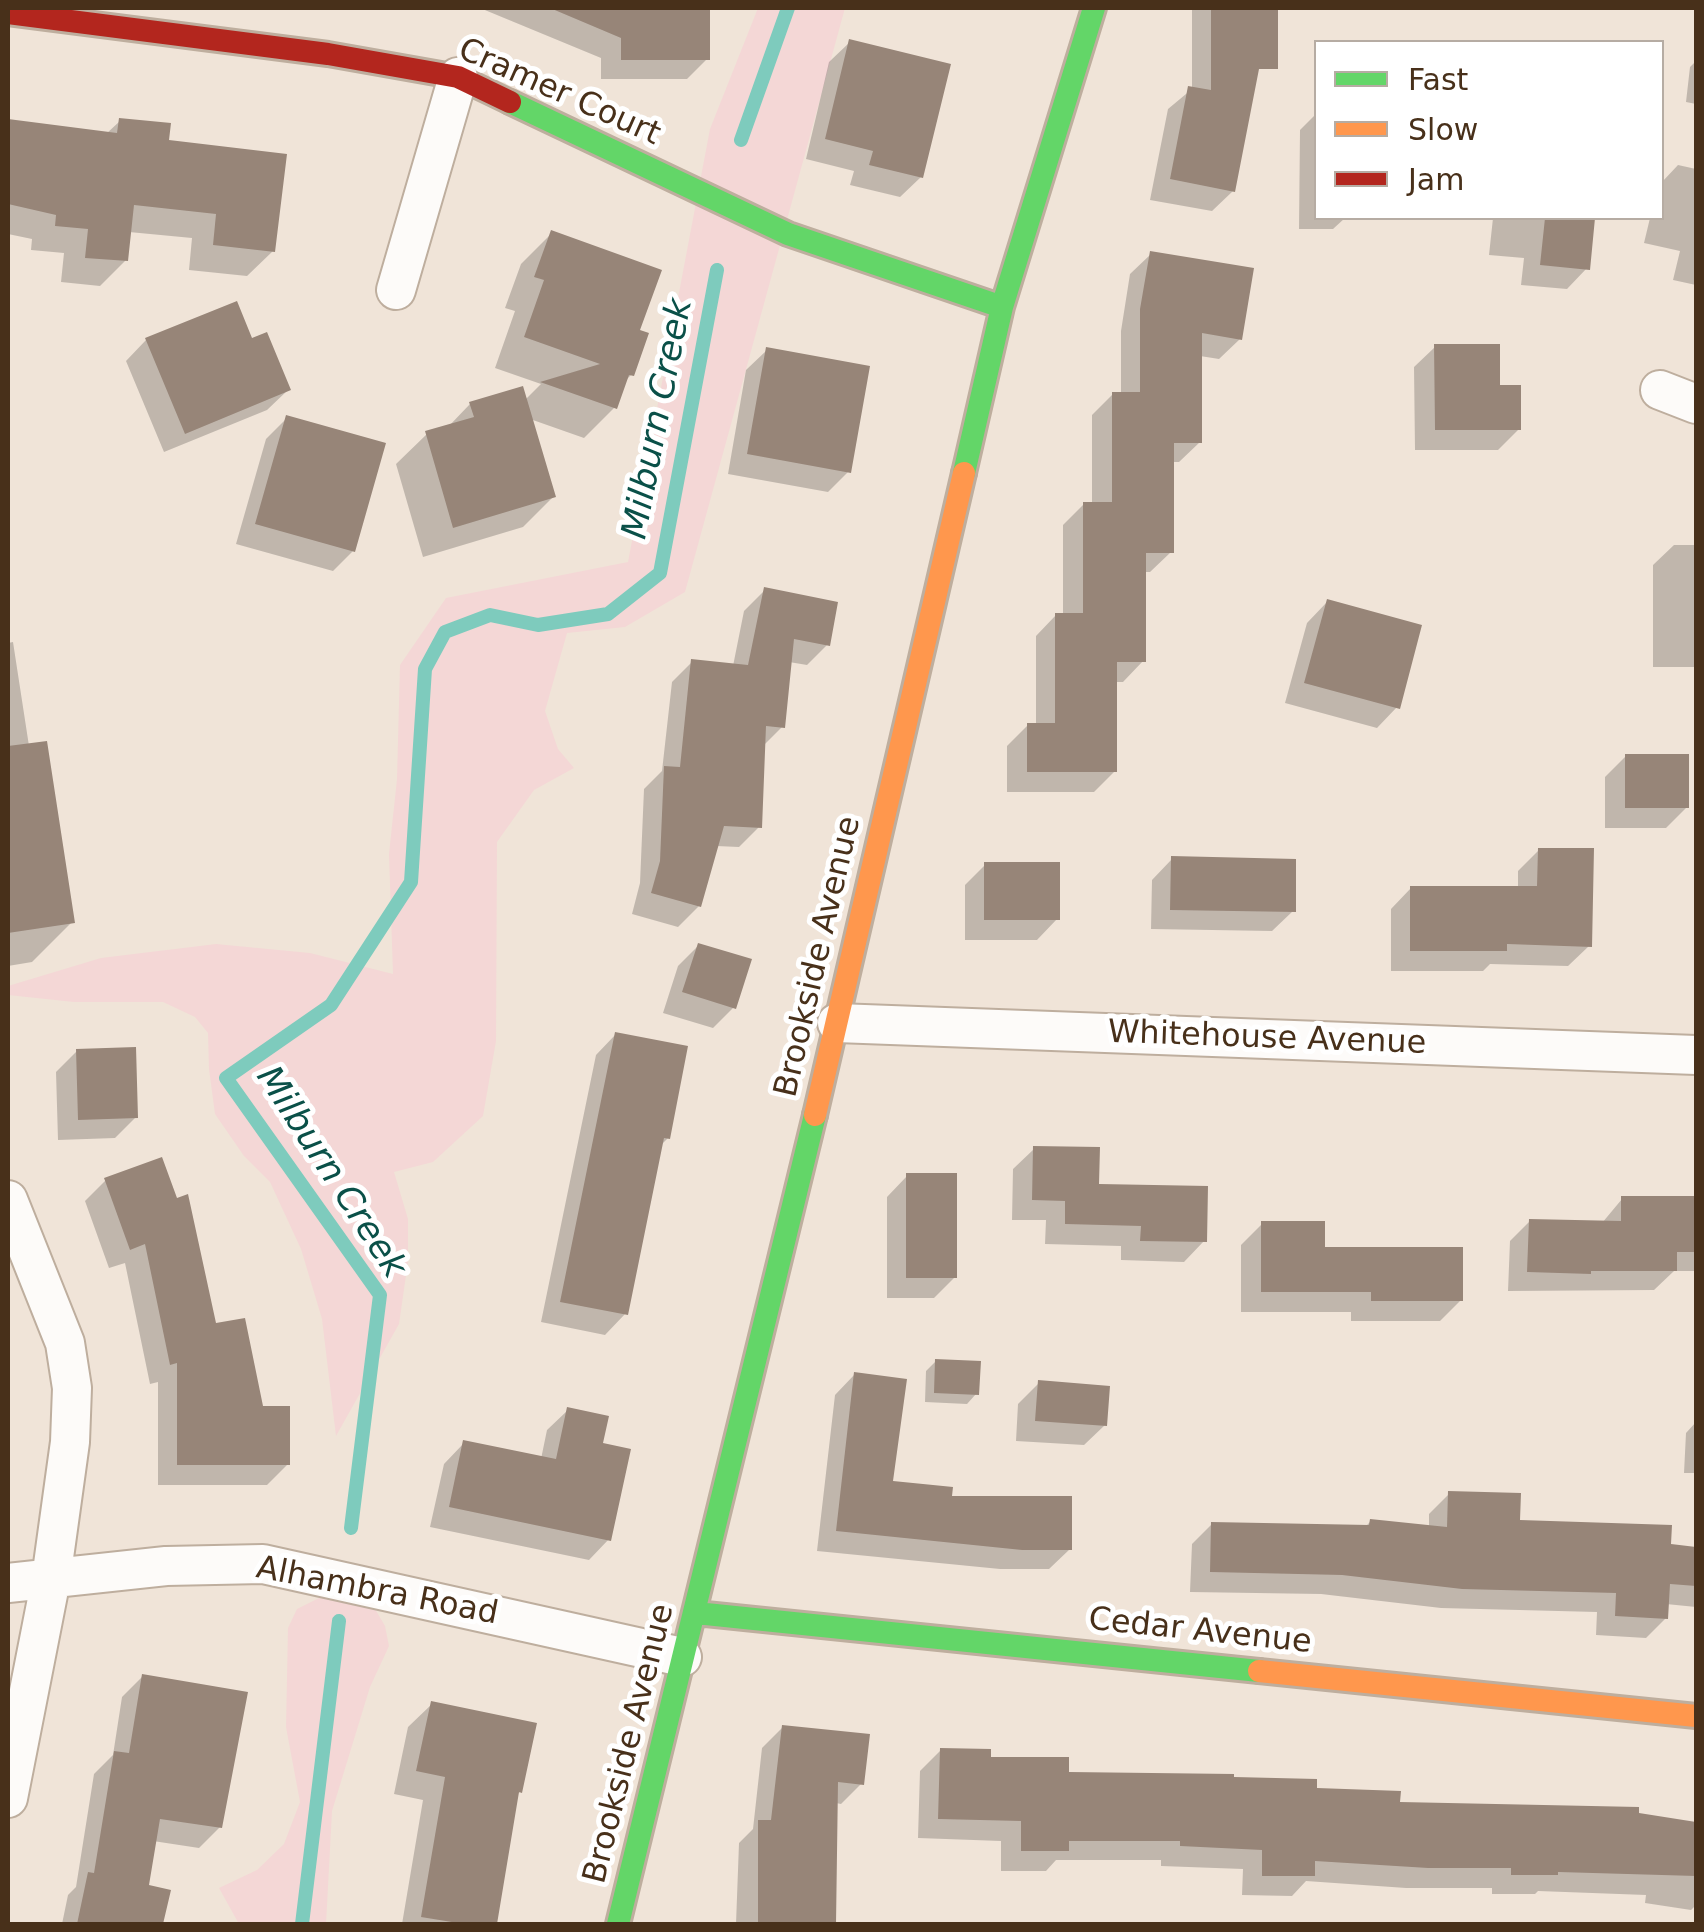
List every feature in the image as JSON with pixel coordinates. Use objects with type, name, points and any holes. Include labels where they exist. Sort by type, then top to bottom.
[{"type":"street","name":"Brookside Avenue","points":[[618,1924],[837,1023],[1002,307],[1094,8]]},
{"type":"street","name":"Cramer Court","points":[[8,13],[328,54],[458,78],[788,234],[1002,307]]},
{"type":"street","points":[[396,290],[458,78]]},
{"type":"street","points":[[1660,390],[1696,404]]},
{"type":"street","name":"Whitehouse Avenue","points":[[837,1023],[1696,1055]]},
{"type":"street","points":[[8,1200],[65,1343],[72,1388],[70,1442],[51,1579],[8,1798]]},
{"type":"street","name":"Alhambra Road","points":[[8,1583],[166,1566],[263,1564],[682,1658]]},
{"type":"street","name":"Cedar Avenue","points":[[696,1613],[1696,1716]]},
{"type":"shaded area","points":[[758,8],[845,8],[685,592],[625,627],[567,633],[545,711],[558,749],[574,768],[534,790],[497,842],[496,1041],[483,1116],[433,1162],[394,1172],[408,1219],[408,1261],[399,1324],[336,1436],[322,1319],[301,1249],[270,1182],[244,1156],[215,1114],[208,1033],[195,1017],[163,1002],[74,1002],[8,995],[8,986],[101,958],[216,944],[310,953],[393,974],[389,854],[397,779],[400,665],[446,598],[628,562],[710,129]]},
{"type":"shaded area","points":[[325,1595],[371,1602],[385,1626],[389,1646],[370,1687],[332,1811],[326,1924],[239,1924],[219,1888],[257,1870],[284,1844],[300,1802],[286,1727],[288,1628],[297,1609]]},
{"type":"building","points":[[550,8],[710,8],[710,60],[621,60],[621,38]]},
{"type":"building","points":[[1211,8],[1278,8],[1278,69],[1259,69],[1235,192],[1170,179],[1188,86],[1211,90]]},
{"type":"building","points":[[849,39],[951,64],[923,178],[869,165],[873,151],[825,139]]},
{"type":"building","points":[[119,118],[171,123],[169,140],[287,154],[275,252],[213,245],[216,214],[134,205],[128,261],[85,258],[88,229],[55,226],[56,215],[8,204],[8,119],[117,133]]},
{"type":"building","points":[[1545,220],[1595,220],[1590,270],[1540,265]]},
{"type":"building","points":[[551,230],[662,270],[640,330],[649,333],[617,409],[540,382],[600,364],[524,337],[544,280],[534,277]]},
{"type":"building","points":[[1150,251],[1254,268],[1242,340],[1202,333],[1202,443],[1174,443],[1174,553],[1146,553],[1146,662],[1117,662],[1117,772],[1027,772],[1027,723],[1055,723],[1055,613],[1083,613],[1083,502],[1112,502],[1112,392],[1140,392],[1140,309]]},
{"type":"building","points":[[237,301],[252,338],[267,332],[291,390],[185,434],[145,338]]},
{"type":"building","points":[[1434,344],[1500,344],[1500,385],[1521,385],[1521,430],[1435,430]]},
{"type":"building","points":[[766,347],[870,366],[851,473],[747,454]]},
{"type":"building","points":[[523,386],[556,497],[453,528],[425,431],[474,417],[469,402]]},
{"type":"building","points":[[286,415],[386,443],[355,552],[255,524]]},
{"type":"building","points":[[764,587],[838,602],[830,646],[794,639],[785,728],[766,726],[762,828],[724,826],[701,907],[651,893],[660,861],[664,766],[680,767],[691,659],[748,665]]},
{"type":"building","points":[[1327,599],[1422,625],[1400,709],[1304,683]]},
{"type":"building","points":[[47,741],[75,923],[8,933],[8,746]]},
{"type":"building","points":[[1625,754],[1689,754],[1689,808],[1625,808]]},
{"type":"building","points":[[1538,848],[1594,848],[1592,947],[1507,944],[1507,951],[1410,951],[1410,886],[1537,886]]},
{"type":"building","points":[[1171,856],[1296,859],[1296,912],[1170,910]]},
{"type":"building","points":[[984,862],[1060,862],[1060,920],[984,920]]},
{"type":"building","points":[[698,943],[752,959],[736,1009],[682,992]]},
{"type":"building","points":[[615,1032],[688,1046],[670,1139],[664,1138],[628,1315],[560,1302]]},
{"type":"building","points":[[136,1047],[138,1118],[78,1120],[76,1049]]},
{"type":"building","points":[[1033,1146],[1100,1147],[1099,1184],[1208,1186],[1207,1242],[1140,1241],[1141,1226],[1065,1224],[1065,1201],[1032,1200]]},
{"type":"building","points":[[162,1157],[177,1198],[188,1194],[216,1323],[245,1318],[263,1406],[290,1406],[290,1465],[177,1465],[177,1363],[170,1365],[145,1244],[130,1250],[104,1178]]},
{"type":"building","points":[[906,1173],[957,1173],[957,1278],[906,1278]]},
{"type":"building","points":[[1621,1196],[1696,1196],[1696,1252],[1677,1252],[1677,1271],[1527,1272],[1529,1219],[1621,1221]]},
{"type":"building","points":[[1261,1221],[1325,1221],[1325,1247],[1463,1247],[1463,1301],[1371,1301],[1371,1292],[1261,1292]]},
{"type":"building","points":[[935,1359],[981,1361],[979,1395],[934,1393]]},
{"type":"building","points":[[854,1372],[907,1379],[893,1481],[953,1487],[952,1496],[1072,1496],[1072,1550],[1022,1550],[836,1531]]},
{"type":"building","points":[[1038,1380],[1110,1386],[1107,1426],[1035,1421]]},
{"type":"building","points":[[567,1407],[609,1416],[603,1443],[631,1449],[611,1541],[449,1507],[463,1440],[556,1459]]},
{"type":"building","points":[[1448,1491],[1521,1493],[1520,1520],[1672,1525],[1671,1544],[1696,1547],[1696,1586],[1670,1584],[1668,1619],[1615,1616],[1616,1593],[1462,1589],[1342,1575],[1210,1572],[1211,1522],[1369,1525],[1370,1519],[1447,1527]]},
{"type":"building","points":[[142,1674],[248,1692],[222,1828],[160,1819],[149,1885],[171,1890],[163,1924],[77,1924],[88,1872],[94,1873],[114,1751],[129,1753]]},
{"type":"building","points":[[431,1701],[537,1723],[522,1793],[519,1792],[497,1924],[464,1924],[421,1917],[445,1777],[416,1771]]},
{"type":"building","points":[[782,1725],[870,1734],[864,1785],[838,1782],[836,1924],[758,1924],[758,1820],[771,1820]]},
{"type":"building","points":[[940,1748],[991,1749],[991,1757],[1069,1757],[1069,1772],[1317,1779],[1317,1788],[1401,1791],[1400,1802],[1639,1807],[1639,1813],[1696,1822],[1696,1876],[1558,1872],[1511,1875],[1511,1868],[1315,1861],[1315,1876],[1262,1876],[1262,1850],[1180,1846],[1180,1841],[1069,1841],[1069,1851],[1021,1851],[1021,1821],[938,1819]]},
{"type":"waterway","name":"Milburn Creek","points":[[741,140],[788,8]]},
{"type":"waterway","name":"Milburn Creek","points":[[351,1528],[380,1295],[226,1078],[331,1005],[411,882],[425,669],[445,632],[490,615],[538,625],[608,614],[660,573],[717,270]]},
{"type":"waterway","name":"Milburn Creek","points":[[302,1924],[339,1621]]},
{"type":"traffic: fast","points":[[964,473],[1002,307],[1094,8]]},
{"type":"traffic: fast","points":[[510,102],[788,234],[1002,307]]},
{"type":"traffic: fast","points":[[618,1924],[815,1115]]},
{"type":"traffic: fast","points":[[696,1613],[1259,1671]]},
{"type":"traffic: slow","points":[[815,1115],[964,473]]},
{"type":"traffic: slow","points":[[1259,1671],[1696,1716]]},
{"type":"traffic: jam","points":[[8,13],[328,54],[458,77],[510,102]]}]
